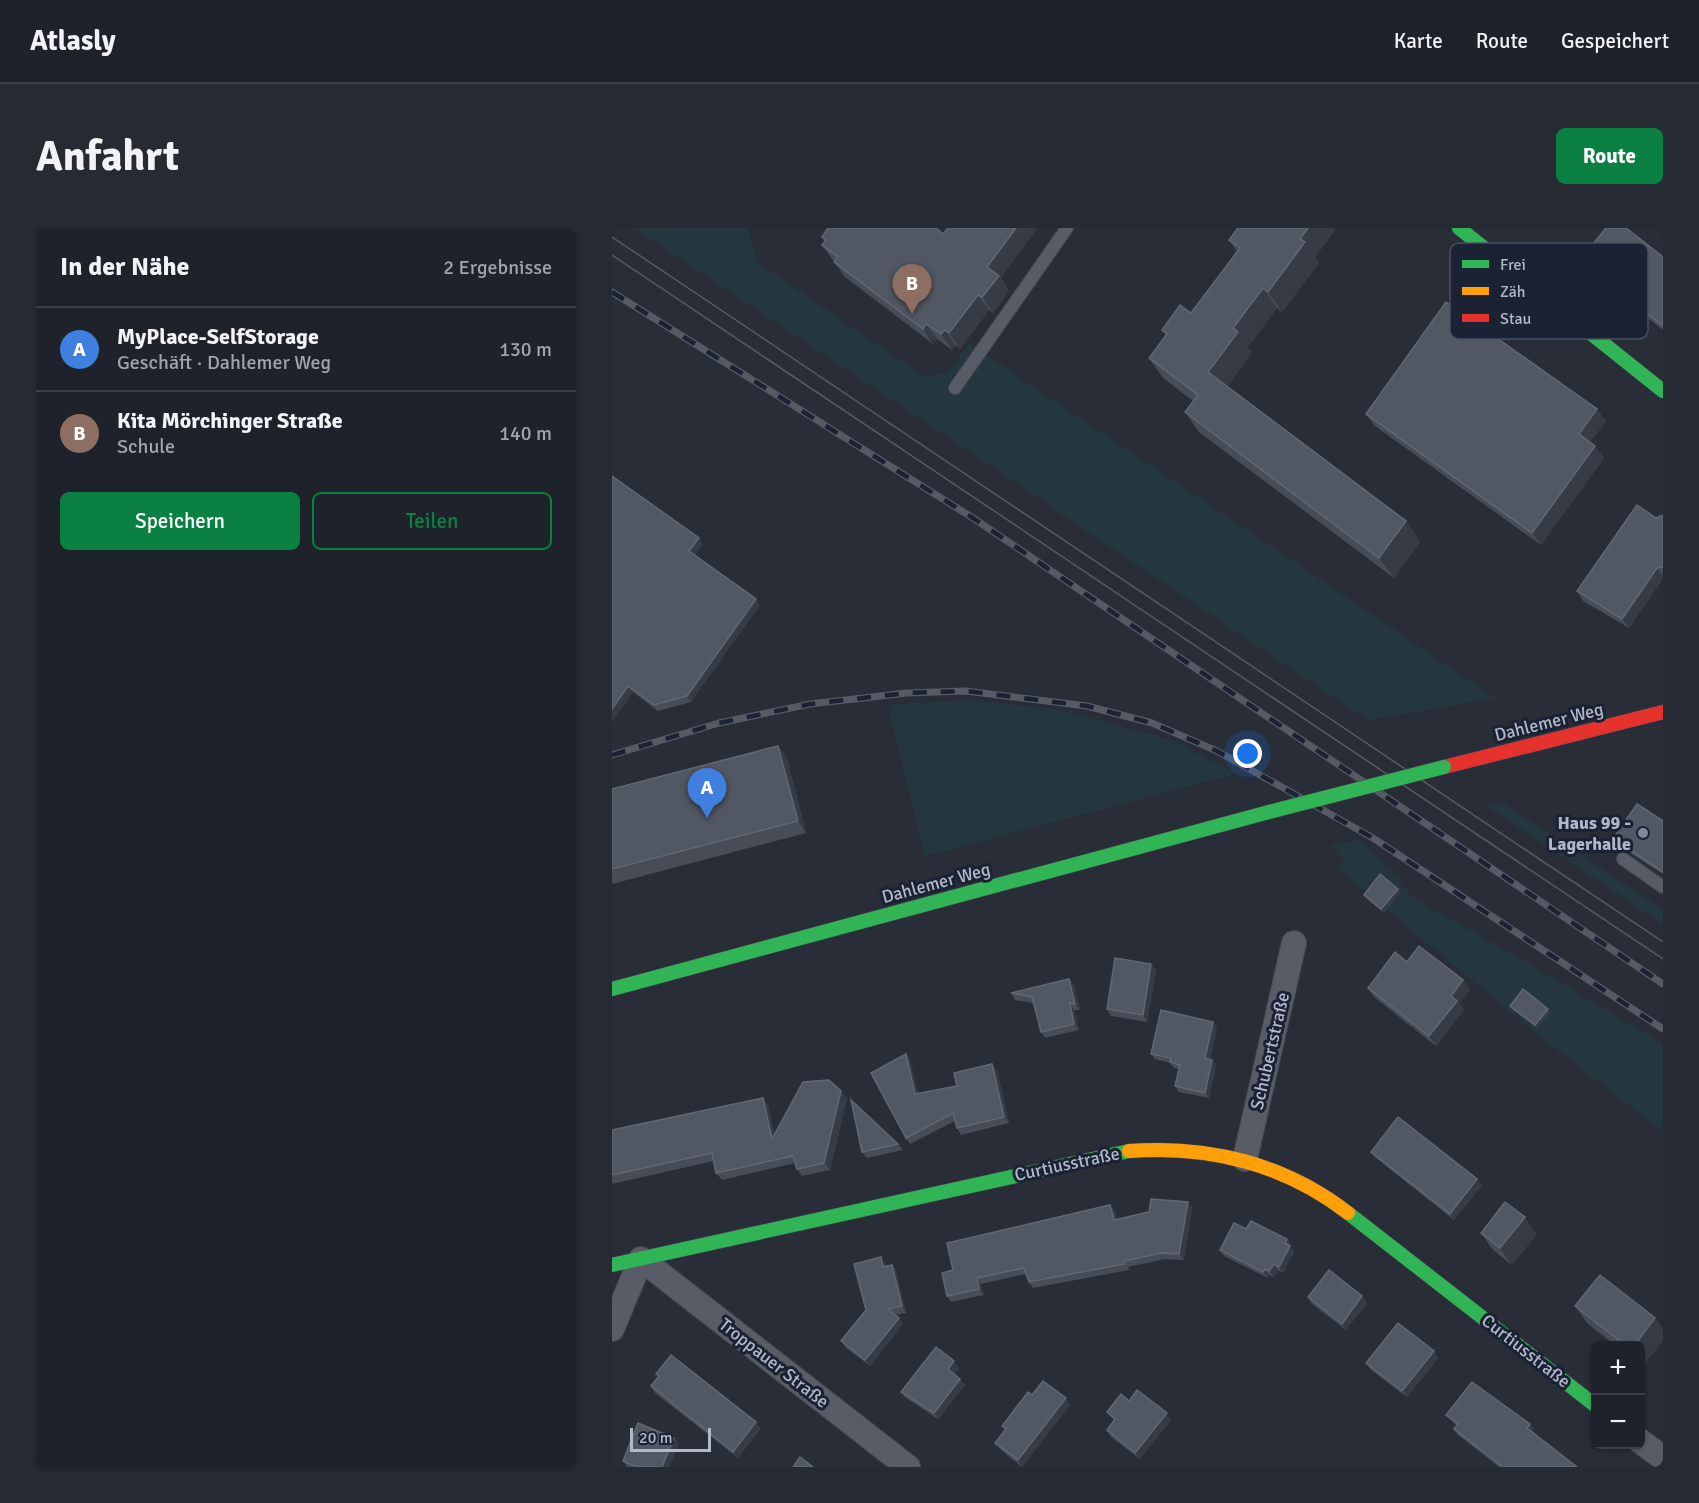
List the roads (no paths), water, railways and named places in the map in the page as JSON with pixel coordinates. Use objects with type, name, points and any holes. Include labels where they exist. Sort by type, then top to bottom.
[{"type":"street","points":[[1459,228],[1478,243]]},
{"type":"street","points":[[1598,339],[1663,391]]},
{"type":"street","name":"Dahlemer Weg","points":[[612,989],[1269,812],[1663,712]]},
{"type":"street","name":"Schubertstraße","points":[[1245,1159],[1294,944]]},
{"type":"street","name":"Curtiusstraße","points":[[612,1265],[1116,1152],[1180,1149],[1245,1159],[1285,1174],[1321,1192],[1591,1402]]},
{"type":"street","points":[[612,1329],[641,1259]]},
{"type":"street","name":"Troppauer Straße","points":[[641,1259],[908,1467]]},
{"type":"street","points":[[1645,1444],[1663,1458]]},
{"type":"lane","points":[[955,388],[1067,228]]},
{"type":"lane","points":[[1623,859],[1663,886]]},
{"type":"tram line","points":[[612,237],[1663,942]]},
{"type":"tram line","points":[[612,255],[1663,959]]},
{"type":"railway","points":[[612,292],[973,518],[1663,984]]},
{"type":"railway","points":[[612,755],[719,723],[810,704],[907,693],[966,691],[1087,706],[1152,723],[1217,751],[1373,838],[1663,1029]]},
{"type":"place","name":"Kita Mörchinger Straße","points":[[912,314]]},
{"type":"place","name":"MyPlace-SelfStorage","points":[[707,818]]},
{"type":"place","name":"Haus 99 - Lagerhalle","points":[[1643,833]]}]
